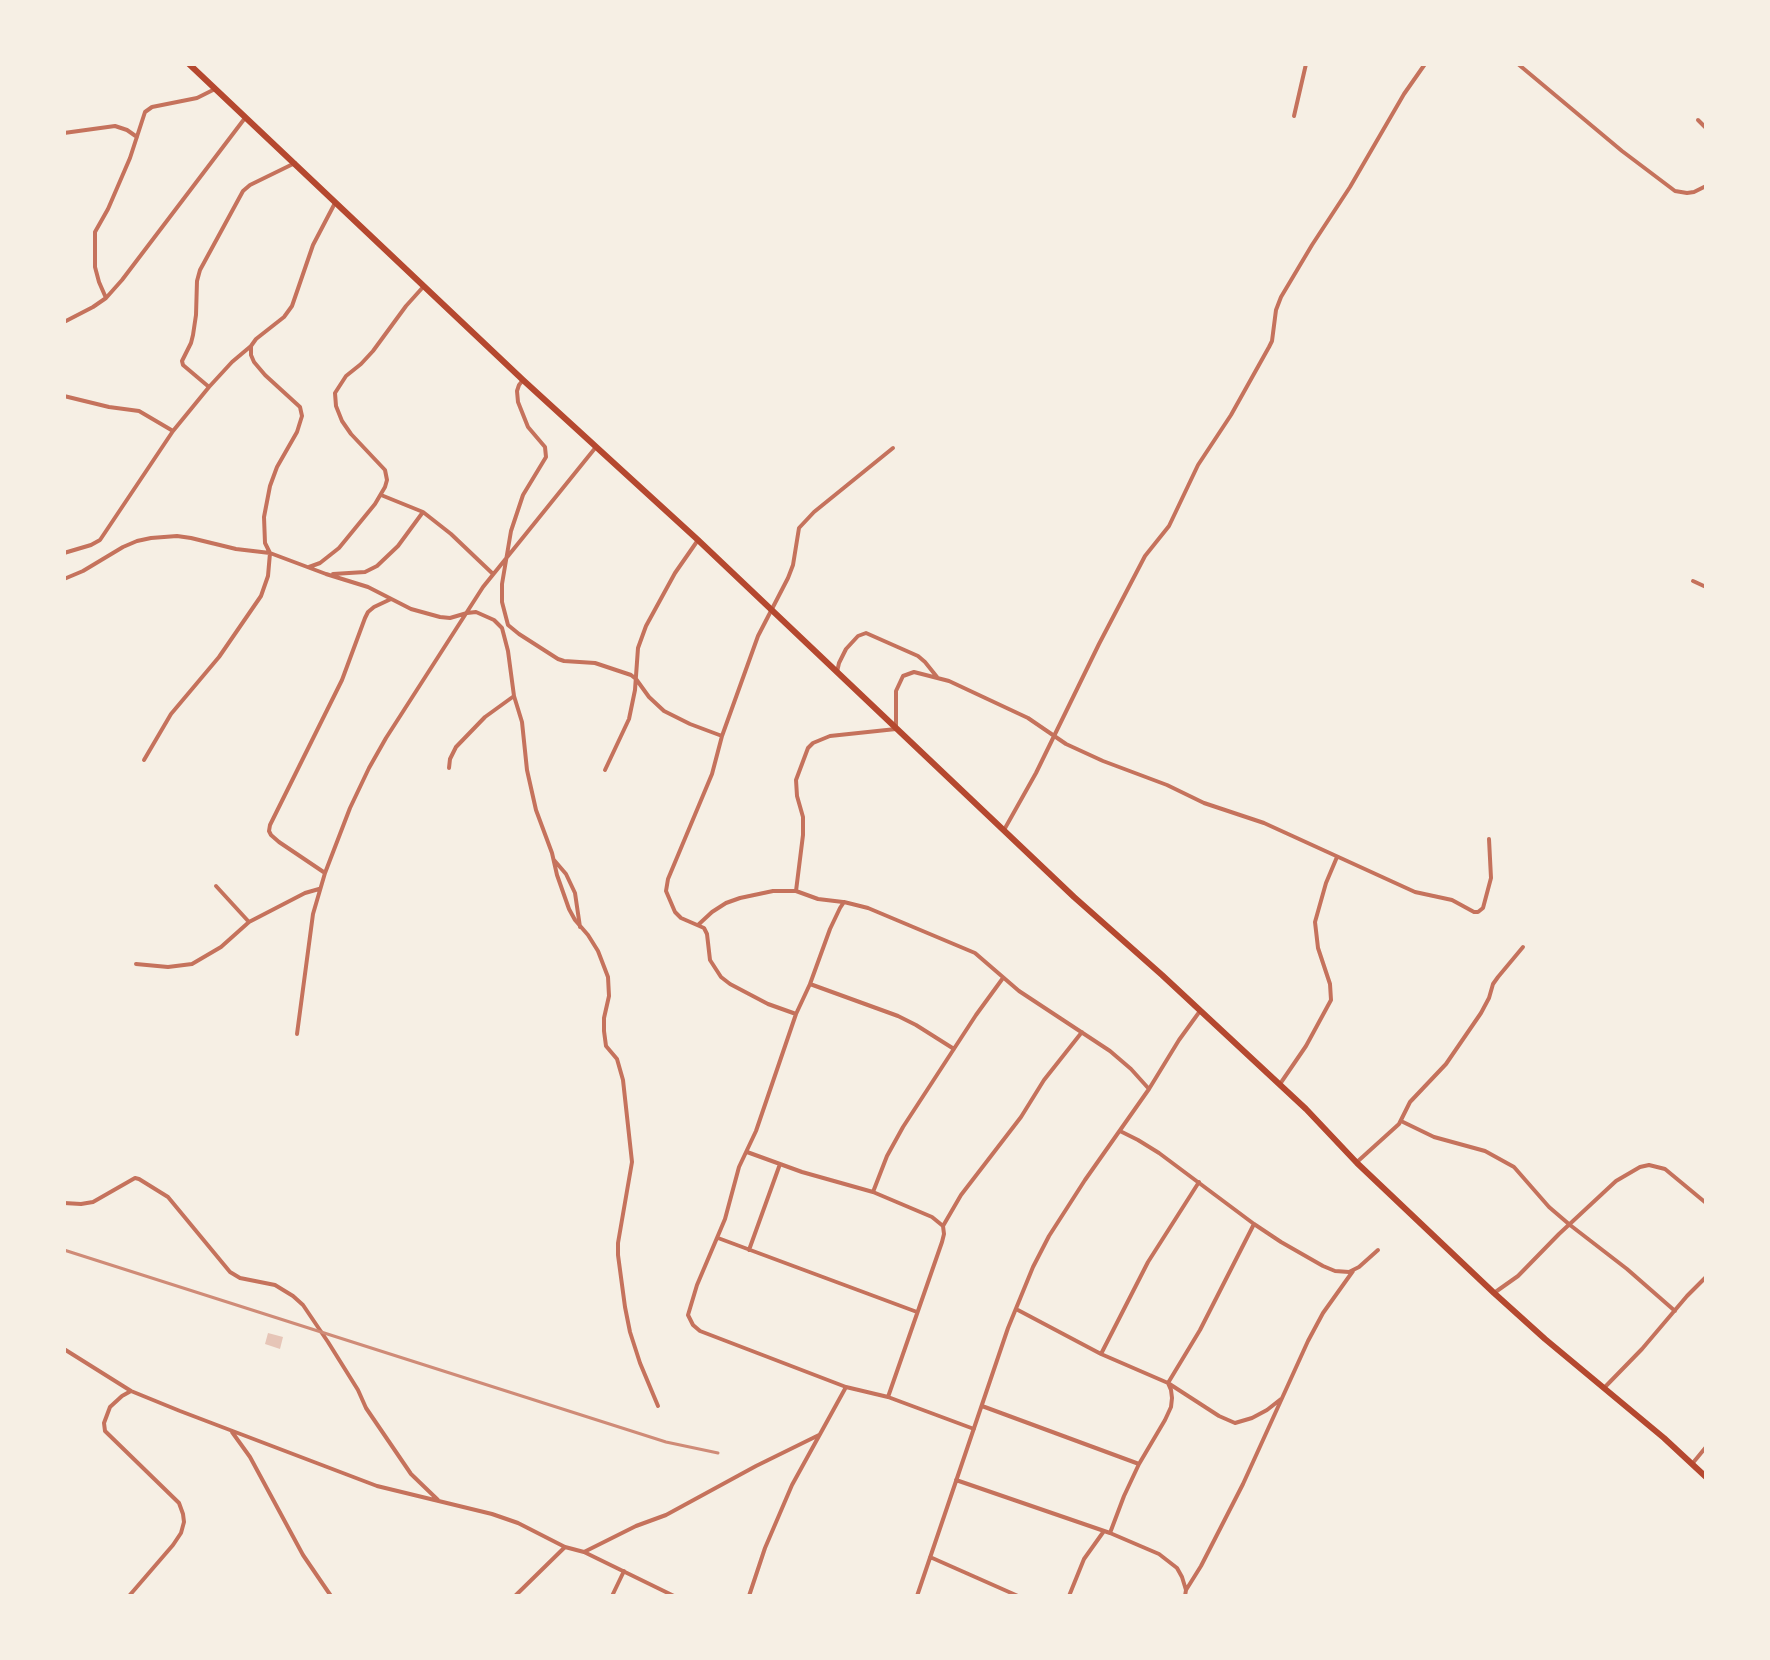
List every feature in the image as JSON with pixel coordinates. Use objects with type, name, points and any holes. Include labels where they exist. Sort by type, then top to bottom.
[{"type":"main road","points":[[189,64],[1117,936],[1306,1109],[1357,1163],[1494,1293],[1664,1438],[1706,1477]]},
{"type":"street","points":[[1294,116],[1306,64]]},
{"type":"street","points":[[1004,830],[1018,807],[1145,556],[1169,526],[1198,465],[1232,415],[1269,348],[1276,310],[1281,297],[1350,188],[1404,94],[1425,64]]},
{"type":"street","points":[[1518,64],[1622,151],[1675,191],[1694,192],[1706,186]]},
{"type":"street","points":[[106,298],[94,267],[96,232],[108,209],[143,116],[152,107],[197,98],[215,89]]},
{"type":"street","points":[[64,322],[93,308],[106,298],[128,273],[245,118]]},
{"type":"street","points":[[1698,120],[1706,128]]},
{"type":"street","points":[[64,132],[115,126],[128,130],[137,137]]},
{"type":"street","points":[[208,387],[182,362],[191,343],[200,270],[243,191],[250,184],[295,164]]},
{"type":"street","points":[[64,553],[100,540],[173,431],[208,387],[256,339],[284,317],[292,306],[313,245],[335,203]]},
{"type":"street","points":[[308,567],[332,556],[381,495],[387,480],[385,470],[379,461],[351,434],[342,421],[336,405],[336,393],[346,376],[373,351],[406,306],[424,286]]},
{"type":"street","points":[[144,760],[171,714],[219,657],[261,596],[267,576],[270,553],[263,531],[270,486],[277,467],[297,432],[302,416],[300,407],[254,362],[251,346]]},
{"type":"street","points":[[523,380],[516,392],[518,402],[528,427],[545,447],[546,457],[519,504],[511,531],[502,584],[502,602],[508,625],[564,661],[595,663],[625,673],[636,679],[649,697],[664,711],[696,727],[722,736]]},
{"type":"street","points":[[64,396],[139,411],[173,431]]},
{"type":"street","points":[[297,1034],[309,937],[319,889],[350,808],[369,768],[454,630],[493,574],[596,447]]},
{"type":"street","points":[[796,1014],[768,1004],[730,984],[722,977],[710,960],[707,934],[704,928],[688,922],[675,912],[666,891],[668,879],[712,774],[722,736],[756,643],[793,565],[799,528],[803,522],[893,448]]},
{"type":"street","points":[[381,495],[423,512],[451,534],[493,574]]},
{"type":"street","points":[[326,574],[365,572],[376,566],[398,546],[423,512]]},
{"type":"street","points":[[64,579],[137,541],[151,537],[177,536],[236,549],[270,553],[326,574],[368,586],[411,609],[450,618],[476,612],[494,620],[502,628],[508,651],[514,696],[522,722],[527,770],[534,801],[569,909],[598,951],[608,977],[609,996],[604,1018],[604,1031],[606,1046],[616,1059],[623,1080],[632,1162],[618,1243],[618,1256],[630,1332],[658,1406]]},
{"type":"street","points":[[605,770],[629,719],[636,679],[638,648],[646,626],[675,573],[698,540]]},
{"type":"street","points":[[1693,581],[1706,587]]},
{"type":"street","points":[[325,873],[279,842],[271,835],[270,825],[350,663],[368,612],[392,599]]},
{"type":"street","points":[[837,672],[846,649],[858,636],[866,633],[918,656],[938,677]]},
{"type":"street","points":[[796,891],[803,825],[796,780],[808,748],[813,743],[830,736],[896,729],[896,691],[903,676],[914,672],[938,677],[1028,718],[1054,736],[1103,761],[1167,785],[1204,803],[1264,823],[1415,892],[1452,900],[1478,912],[1483,908],[1491,878],[1489,839]]},
{"type":"street","points":[[449,768],[452,752],[472,729],[500,704],[514,696]]},
{"type":"street","points":[[1279,1084],[1301,1055],[1331,1000],[1330,984],[1318,948],[1315,922],[1326,883],[1337,857]]},
{"type":"street","points":[[554,860],[566,874],[575,893],[580,927]]},
{"type":"street","points":[[216,886],[249,922]]},
{"type":"street","points":[[136,964],[168,967],[192,964],[221,947],[249,922],[305,893],[319,889]]},
{"type":"street","points":[[698,925],[719,908],[740,898],[773,891],[796,891],[818,899],[853,903],[868,908],[975,953],[1019,991],[1117,1057],[1149,1089]]},
{"type":"street","points":[[844,902],[830,928],[810,984],[796,1014],[747,1152],[735,1179],[725,1219],[697,1285],[688,1315],[693,1325],[700,1331],[846,1387],[888,1397],[974,1429]]},
{"type":"street","points":[[1357,1163],[1401,1121],[1410,1102],[1446,1064],[1489,998],[1493,984],[1522,947]]},
{"type":"street","points":[[873,1192],[895,1141],[1003,978]]},
{"type":"street","points":[[810,984],[898,1016],[954,1049]]},
{"type":"street","points":[[917,1596],[1032,1267],[1085,1180],[1200,1011]]},
{"type":"street","points":[[888,1397],[942,1242],[943,1226],[961,1196],[1007,1136],[1044,1080],[1082,1032]]},
{"type":"street","points":[[1401,1121],[1434,1137],[1473,1147],[1514,1167],[1534,1191],[1570,1225],[1627,1269],[1675,1311]]},
{"type":"street","points":[[1120,1131],[1159,1153],[1281,1242],[1323,1266],[1344,1272],[1353,1271]]},
{"type":"street","points":[[747,1152],[873,1192],[932,1217],[943,1226]]},
{"type":"street","points":[[749,1250],[780,1164]]},
{"type":"street","points":[[1494,1293],[1518,1276],[1547,1245],[1616,1181],[1640,1167],[1649,1165],[1665,1169],[1706,1203]]},
{"type":"street","points":[[64,1203],[93,1202],[135,1178],[140,1179],[168,1197],[230,1272],[240,1278],[274,1286],[293,1296],[303,1305],[328,1342],[358,1390],[366,1408],[411,1474],[439,1501]]},
{"type":"street","points":[[1101,1354],[1148,1262],[1198,1182]]},
{"type":"street","points":[[1110,1533],[1139,1464],[1171,1407],[1172,1398],[1168,1383],[1200,1330],[1254,1224]]},
{"type":"street","points":[[718,1238],[916,1312]]},
{"type":"street","points":[[1185,1593],[1227,1516],[1323,1313],[1353,1271],[1378,1250]]},
{"type":"street","points":[[1604,1389],[1706,1277]]},
{"type":"street","points":[[1016,1309],[1101,1354],[1168,1383],[1219,1416],[1235,1423],[1252,1418],[1282,1399]]},
{"type":"street","points":[[64,1349],[131,1391],[232,1432],[377,1486],[492,1514],[519,1523],[565,1547],[584,1552],[674,1596]]},
{"type":"street","points":[[749,1596],[765,1548],[792,1485],[846,1387]]},
{"type":"street","points":[[129,1596],[173,1545],[181,1533],[184,1522],[179,1503],[105,1431],[104,1423],[110,1407],[131,1391]]},
{"type":"street","points":[[982,1406],[1139,1464]]},
{"type":"street","points":[[232,1432],[250,1456],[303,1555],[331,1596]]},
{"type":"street","points":[[584,1552],[636,1526],[666,1515],[819,1435]]},
{"type":"street","points":[[1691,1464],[1706,1447]]},
{"type":"street","points":[[956,1480],[1110,1533],[1159,1554],[1170,1562],[1182,1576],[1185,1593]]},
{"type":"street","points":[[1069,1596],[1084,1559],[1104,1531]]},
{"type":"street","points":[[515,1596],[565,1547]]},
{"type":"street","points":[[930,1557],[1018,1596]]},
{"type":"street","points":[[612,1596],[624,1571]]},
{"type":"building","points":[[268,1333],[283,1337],[280,1349],[265,1344]]},
{"type":"railway","points":[[64,1250],[666,1442],[718,1453]]}]
